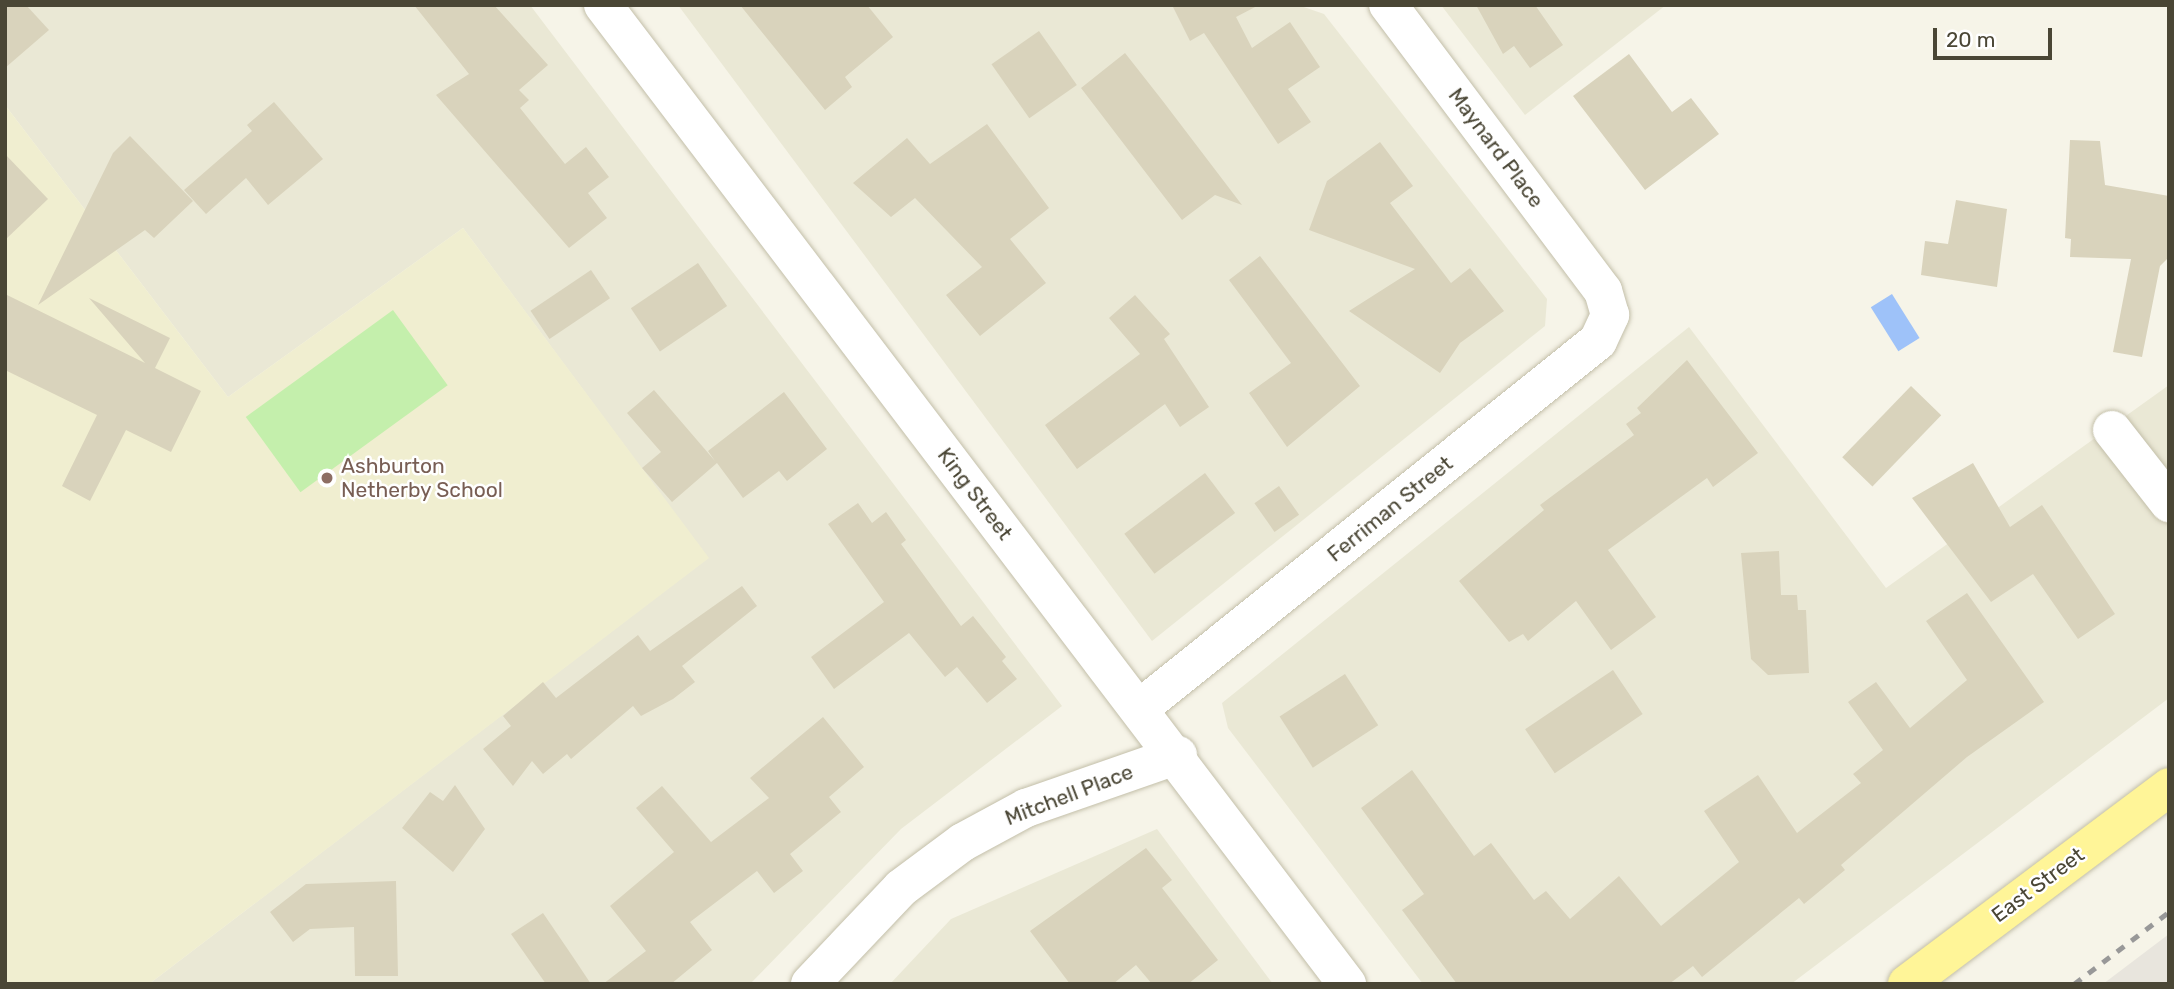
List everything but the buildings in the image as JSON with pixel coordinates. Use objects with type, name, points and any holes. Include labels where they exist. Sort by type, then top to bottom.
[{"type":"main road","name":"East Street","points":[[1907,984],[2169,787]]},
{"type":"street","name":"King Street","points":[[603,5],[1139,709],[1178,755],[1347,984]]},
{"type":"street","name":"Maynard Place","points":[[1388,5],[1603,291]]},
{"type":"street","name":"Ferriman Street","points":[[1139,709],[1598,341],[1609,315],[1603,291]]},
{"type":"street","points":[[2112,430],[2169,503]]},
{"type":"street","name":"Mitchell Place","points":[[810,984],[901,888],[963,842],[1026,808],[1178,755]]},
{"type":"shaded area","points":[[5,5],[530,5],[1062,706],[901,829],[750,984],[149,984],[708,558],[463,228],[228,397],[5,105]]},
{"type":"shaded area","points":[[678,5],[1298,5],[1324,14],[1547,299],[1545,326],[1152,641]]},
{"type":"shaded area","points":[[1441,5],[1666,5],[1525,115]]},
{"type":"shaded area","name":"Ashburton Netherby School","points":[[5,105],[228,397],[463,228],[709,558],[149,984],[5,984]]},
{"type":"shaded area","points":[[1689,327],[1886,588],[2169,385],[2169,698],[1791,984],[1423,984],[1228,728],[1222,703]]},
{"type":"shaded area","points":[[1157,829],[1273,984],[890,984],[951,919]]},
{"type":"shaded area","points":[[2169,934],[2169,984],[2103,984]]},
{"type":"green space","points":[[393,310],[448,385],[300,492],[246,417]]},
{"type":"water","points":[[1892,294],[1920,338],[1898,351],[1871,307]]},
{"type":"railway","points":[[2074,984],[2169,912]]},
{"type":"place","name":"Ashburton Netherby School","points":[[327,478]]}]
